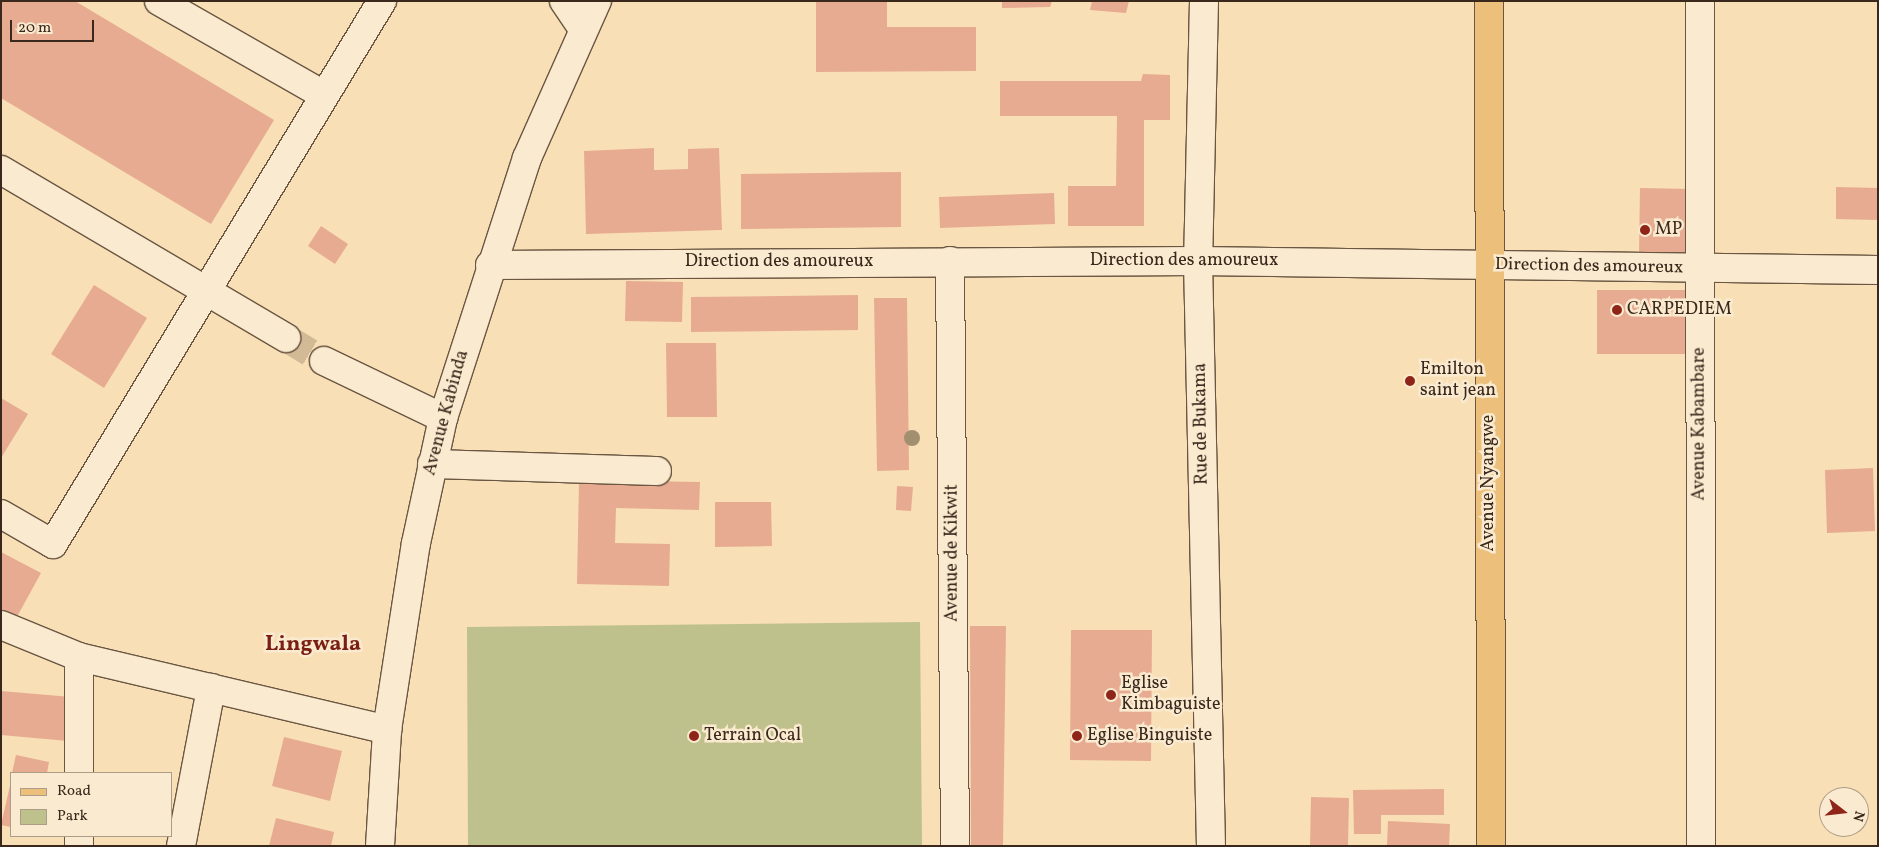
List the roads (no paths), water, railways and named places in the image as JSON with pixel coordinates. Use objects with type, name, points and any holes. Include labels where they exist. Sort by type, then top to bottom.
[{"type":"main road","name":"Avenue Nyangwe","points":[[1490,1],[1488,266],[1490,846]]},
{"type":"street","points":[[159,1],[324,95]]},
{"type":"street","points":[[1,514],[53,544],[203,291],[382,1]]},
{"type":"street","points":[[564,1],[583,29]]},
{"type":"street","name":"Avenue Kabinda","points":[[380,846],[387,730],[432,464],[443,418],[490,265],[527,158],[597,1]]},
{"type":"street","name":"Rue de Bukama","points":[[1204,1],[1198,261],[1211,846]]},
{"type":"street","name":"Avenue Kabambare","points":[[1700,1],[1701,846]]},
{"type":"street","points":[[1,170],[203,291],[286,338]]},
{"type":"street","name":"Avenue de Kikwit","points":[[950,261],[955,846]]},
{"type":"street","name":"Direction des amoureux","points":[[490,265],[1198,261],[1699,270],[1878,270]]},
{"type":"street","points":[[324,361],[443,418]]},
{"type":"street","points":[[432,464],[657,471]]},
{"type":"street","points":[[1,625],[79,657],[387,730]]},
{"type":"street","points":[[79,657],[79,772]]},
{"type":"street","points":[[181,846],[211,688]]},
{"type":"tunnel","points":[[286,338],[324,361]]},
{"type":"place","name":"MP","points":[[1645,230]]},
{"type":"place","name":"CARPEDIEM","points":[[1617,310]]},
{"type":"place","name":"Emilton saint jean","points":[[1410,381]]},
{"type":"place","name":"Eglise Kimbaguiste","points":[[1111,695]]},
{"type":"place","name":"Terrain Ocal","points":[[694,736]]},
{"type":"place","name":"Eglise Binguiste","points":[[1077,736]]},
{"type":"district","name":"Lingwala","points":[[313,645]]}]
